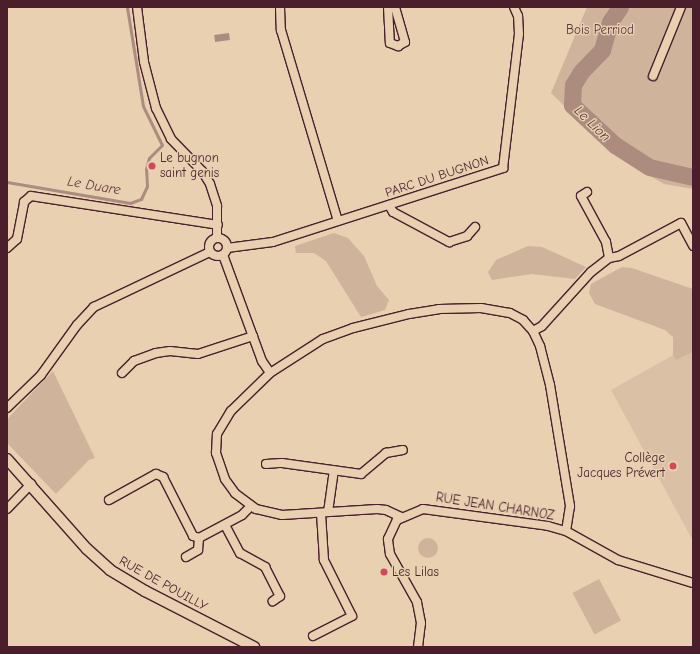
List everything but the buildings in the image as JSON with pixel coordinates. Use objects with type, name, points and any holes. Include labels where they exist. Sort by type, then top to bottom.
[{"type":"street","points":[[137,7],[144,62],[156,108],[171,139],[202,171],[215,196],[218,225],[217,237],[210,243],[210,252]]},
{"type":"street","points":[[280,7],[281,30],[338,221]]},
{"type":"street","points":[[388,7],[390,43],[398,46],[405,42],[395,7]]},
{"type":"street","name":"PARC DU BUGNON","points":[[225,251],[273,242],[503,168],[519,34],[518,16],[514,7]]},
{"type":"street","points":[[653,76],[681,7]]},
{"type":"street","points":[[587,192],[581,196],[606,242],[609,258]]},
{"type":"street","points":[[7,248],[17,239],[24,202],[31,196],[218,225]]},
{"type":"street","points":[[389,205],[392,212],[449,242],[467,236],[476,227]]},
{"type":"street","points":[[533,331],[542,326],[591,272],[609,258],[619,256],[681,223],[693,246]]},
{"type":"street","points":[[217,237],[225,240],[225,251],[253,336],[270,373]]},
{"type":"street","points":[[210,252],[214,255],[225,251]]},
{"type":"street","points":[[7,408],[41,375],[77,325],[94,307],[210,252]]},
{"type":"street","points":[[418,647],[420,623],[417,602],[388,547],[390,531],[401,517],[386,510],[377,508],[274,514],[251,506],[235,493],[221,470],[216,452],[217,434],[231,411],[270,373],[313,344],[335,334],[390,319],[440,309],[481,308],[502,311],[517,316],[533,331],[548,372],[570,506],[566,531]]},
{"type":"street","points":[[122,373],[134,361],[156,353],[170,351],[198,354],[253,336]]},
{"type":"street","points":[[266,464],[282,463],[360,474],[386,453],[403,450]]},
{"type":"street","name":"RUE DE POUILLY","points":[[7,459],[31,484],[87,549],[110,570],[145,591],[254,647]]},
{"type":"street","points":[[313,636],[352,616],[324,560],[324,512],[334,470]]},
{"type":"street","points":[[109,500],[156,474],[163,477],[193,536],[199,538],[225,526],[251,506]]},
{"type":"street","points":[[7,509],[31,484]]},
{"type":"street","name":"RUE JEAN CHARNOZ","points":[[401,517],[414,511],[430,508],[548,526],[566,531],[618,560],[693,583]]},
{"type":"street","points":[[225,526],[240,553],[265,568],[280,596],[273,601]]},
{"type":"street","points":[[186,557],[198,550],[199,538]]},
{"type":"shaded area","points":[[229,33],[230,40],[215,42],[214,35]]},
{"type":"shaded area","name":"Collège Jacques Prévert","points":[[693,344],[693,541],[611,390]]},
{"type":"green space","name":"Bois Perriod","points":[[587,7],[693,7],[693,189],[664,184],[626,162],[599,140],[551,93]]},
{"type":"green space","points":[[334,233],[348,238],[364,256],[377,286],[389,300],[385,310],[361,317],[326,261],[314,253],[296,253],[295,246]]},
{"type":"green space","points":[[528,246],[542,247],[586,267],[575,279],[532,274],[492,280],[488,272],[496,260]]},
{"type":"green space","points":[[622,267],[632,268],[693,289],[693,352],[676,360],[673,355],[673,337],[665,330],[595,304],[589,293],[591,284]]},
{"type":"green space","points":[[53,371],[95,458],[89,460],[56,494],[7,443],[7,421],[10,416]]},
{"type":"green space","points":[[428,538],[435,541],[438,548],[435,555],[428,558],[421,555],[418,548],[421,541]]},
{"type":"green space","points":[[599,579],[621,620],[595,635],[573,593]]},
{"type":"waterway","name":"Le Duare","points":[[7,182],[130,203],[141,199],[147,186],[146,169],[149,158],[162,145],[143,106],[127,7]]},
{"type":"waterway","name":"Le Lion","points":[[620,7],[610,22],[602,50],[581,72],[573,85],[572,105],[615,145],[649,167],[693,177]]},
{"type":"place","name":"Le bugnon saint genis","points":[[152,166]]},
{"type":"place","name":"Collège Jacques Prévert","points":[[673,466]]},
{"type":"place","name":"Les Lilas","points":[[384,572]]}]
